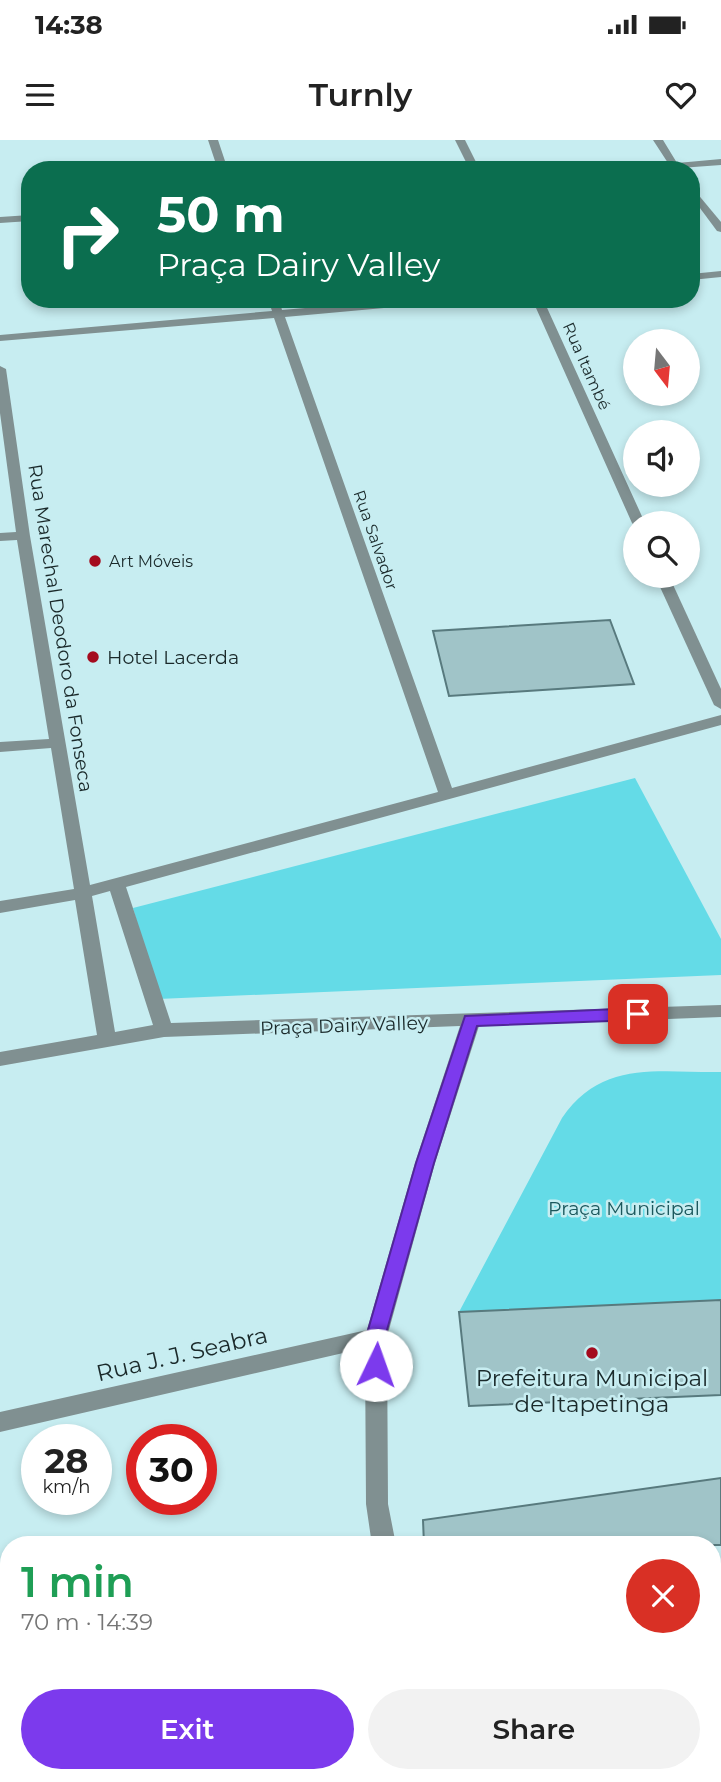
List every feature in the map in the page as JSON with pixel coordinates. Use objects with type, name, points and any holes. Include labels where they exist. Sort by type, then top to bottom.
[{"type":"street","points":[[213,140],[220,161]]},
{"type":"street","points":[[460,140],[470,161]]},
{"type":"street","points":[[657,140],[672,161]]},
{"type":"street","points":[[700,164],[721,162]]},
{"type":"street","points":[[700,201],[721,229]]},
{"type":"street","points":[[0,220],[21,219]]},
{"type":"street","points":[[700,276],[721,274]]},
{"type":"street","name":"Rua Salvador","points":[[276,308],[446,792]]},
{"type":"street","points":[[0,338],[347,308]]},
{"type":"street","name":"Rua Itambé","points":[[541,308],[634,511]]},
{"type":"street","name":"Rua Marechal Deodoro da Fonseca","points":[[0,369],[23,536],[82,893]]},
{"type":"street","points":[[0,537],[23,536]]},
{"type":"street","points":[[667,588],[721,705]]},
{"type":"street","points":[[0,907],[82,893],[446,792],[721,720]]},
{"type":"street","points":[[0,747],[58,743]]},
{"type":"street","points":[[116,882],[164,1030]]},
{"type":"street","points":[[82,893],[107,1039]]},
{"type":"street","name":"Praça Dairy Valley","points":[[0,1059],[164,1030],[721,1011]]},
{"type":"street","points":[[382,1536],[377,1504],[376,1337],[425,1163],[471,1021]]},
{"type":"street","name":"Rua J. J. Seabra","points":[[0,1422],[376,1337]]},
{"type":"green space","points":[[635,778],[721,939],[721,975],[158,999],[133,908]]},
{"type":"green space","name":"Praça Municipal","points":[[721,1072],[721,1300],[459,1312],[562,1118],[578,1099],[595,1086],[633,1073]]},
{"type":"building","points":[[610,620],[634,684],[449,696],[433,631]]},
{"type":"building","name":"Prefeitura Municipal de Itapetinga","points":[[721,1300],[721,1395],[469,1406],[459,1312]]},
{"type":"building","points":[[721,1478],[721,1536],[424,1536],[423,1520]]},
{"type":"place","name":"Art Móveis","points":[[95,561]]},
{"type":"place","name":"Hotel Lacerda","points":[[93,657]]},
{"type":"place","name":"Prefeitura Municipal de Itapetinga","points":[[592,1353]]},
{"type":"route","points":[[376,1365],[376,1337],[425,1163],[471,1021],[638,1014]]}]
